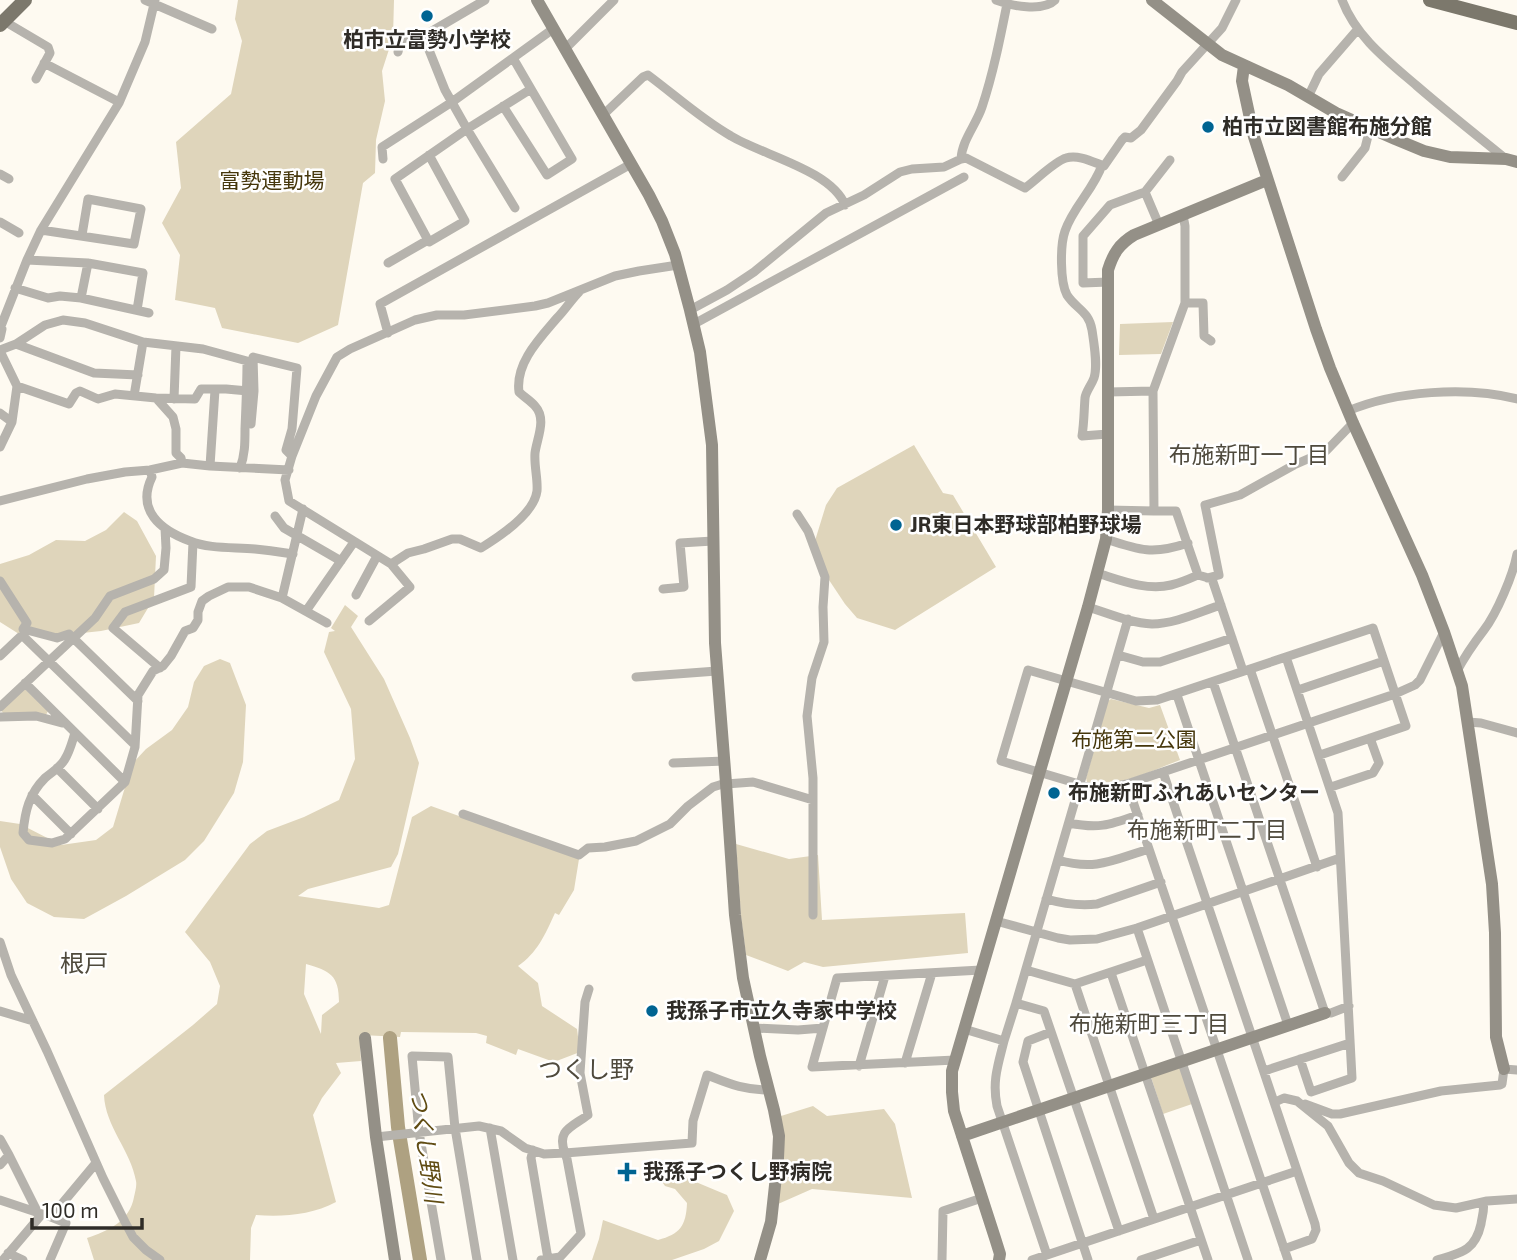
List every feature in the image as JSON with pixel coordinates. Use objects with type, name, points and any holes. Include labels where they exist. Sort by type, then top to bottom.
[{"type":"main road","points":[[2,23],[24,0]]},
{"type":"main road","points":[[1430,0],[1517,23]]},
{"type":"street","points":[[398,52],[401,39],[423,35],[485,0]]},
{"type":"street","points":[[537,0],[662,220],[678,265],[700,352],[712,445],[717,671],[736,925],[743,978],[778,1126],[778,1158],[771,1222],[760,1260]]},
{"type":"street","points":[[565,48],[614,0]]},
{"type":"street","points":[[996,0],[1007,4],[1046,6],[1055,0]]},
{"type":"street","points":[[1152,0],[1223,55],[1288,85],[1336,113],[1424,151],[1450,157],[1511,160]]},
{"type":"street","points":[[1108,434],[1083,436],[1086,396],[1096,369],[1091,327],[1086,314],[1067,295],[1063,280],[1065,232],[1081,201],[1097,179],[1102,165],[1104,166],[1125,137],[1131,138],[1141,130],[1182,72],[1222,28],[1236,0]]},
{"type":"street","points":[[1342,0],[1368,42],[1448,114],[1511,160]]},
{"type":"street","points":[[0,338],[15,288],[41,230],[119,102],[145,42],[151,1],[212,29]]},
{"type":"street","points":[[961,159],[961,150],[982,109],[1007,4]]},
{"type":"street","points":[[2,23],[48,47],[50,53],[36,79]]},
{"type":"street","points":[[383,159],[382,147],[452,102],[553,29]]},
{"type":"street","points":[[1308,97],[1319,74],[1358,29]]},
{"type":"street","points":[[423,35],[445,90],[515,208]]},
{"type":"street","points":[[503,106],[547,175],[572,159],[513,58]]},
{"type":"street","points":[[44,63],[119,102]]},
{"type":"street","points":[[1244,66],[1242,81],[1249,119],[1330,369],[1422,575],[1457,671],[1468,722],[1492,884],[1496,1037],[1511,1070],[1500,1085],[1441,1091],[1340,1114],[1332,1114],[1284,1098],[1275,1102]]},
{"type":"street","points":[[603,115],[648,75],[730,136],[811,173],[831,187],[845,205]]},
{"type":"street","points":[[428,240],[395,179],[531,89]]},
{"type":"street","points":[[1342,177],[1366,148],[1370,128]]},
{"type":"street","points":[[388,263],[466,221],[429,156]]},
{"type":"street","points":[[690,310],[754,272],[826,213],[864,195],[900,172],[944,167],[966,158],[1025,188],[1065,158],[1084,159],[1102,165]]},
{"type":"street","points":[[1108,282],[1083,283],[1083,236],[1110,205],[1145,192],[1170,160]]},
{"type":"street","points":[[388,333],[380,304],[631,164]]},
{"type":"street","points":[[694,324],[964,177]]},
{"type":"street","points":[[999,1260],[995,1238],[954,1111],[952,1071],[1106,539],[1108,270],[1116,250],[1134,235],[1268,180]]},
{"type":"street","points":[[1145,192],[1159,225]]},
{"type":"street","points":[[41,230],[134,244],[141,209],[88,199],[82,235]]},
{"type":"street","points":[[1154,511],[1153,391],[1185,303],[1183,215]]},
{"type":"street","points":[[0,222],[19,233]]},
{"type":"street","points":[[27,260],[88,263],[143,273],[136,310]]},
{"type":"street","points":[[81,298],[88,263]]},
{"type":"street","points":[[369,621],[410,587],[391,564],[289,501],[285,480],[316,396],[337,357],[415,320],[436,315],[464,315],[535,306],[615,276],[678,265]]},
{"type":"street","points":[[15,288],[48,298],[81,298],[149,313]]},
{"type":"street","points":[[391,564],[408,553],[452,539],[460,539],[481,548],[509,529],[532,502],[536,495],[535,458],[541,419],[535,405],[519,392],[517,382],[541,336],[579,291]]},
{"type":"street","points":[[1185,303],[1203,303],[1204,337],[1211,341]]},
{"type":"street","points":[[0,447],[12,422],[17,386],[0,351],[45,325],[63,320],[85,323],[143,342],[203,349],[247,362],[244,468]]},
{"type":"street","points":[[134,396],[143,342]]},
{"type":"street","points":[[16,344],[94,373],[138,375]]},
{"type":"street","points":[[174,399],[176,346]]},
{"type":"street","points":[[244,468],[251,442],[253,357],[297,368],[292,429],[286,450],[292,456]]},
{"type":"street","points":[[17,386],[69,404],[80,391],[98,399],[115,394],[195,399],[201,389],[248,391]]},
{"type":"street","points":[[210,466],[215,390]]},
{"type":"street","points":[[1108,392],[1153,391]]},
{"type":"street","points":[[1097,573],[1157,587],[1219,575],[1205,505],[1240,495],[1326,451],[1350,417],[1365,404],[1419,394],[1465,392],[1517,398]]},
{"type":"street","points":[[156,398],[173,417],[176,453],[182,463]]},
{"type":"street","points":[[0,413],[12,422]]},
{"type":"street","points":[[0,501],[87,479],[182,463],[289,470]]},
{"type":"street","points":[[150,470],[152,477],[147,499],[150,513],[165,528],[193,542],[224,548],[293,554]]},
{"type":"street","points":[[282,598],[303,509]]},
{"type":"street","points":[[1108,510],[1176,511],[1203,577]]},
{"type":"street","points":[[797,514],[808,531],[825,578],[824,642],[812,678],[807,724],[813,778],[813,915]]},
{"type":"street","points":[[275,516],[284,528],[341,561]]},
{"type":"street","points":[[0,707],[95,618],[110,596],[154,579],[164,570],[165,528]]},
{"type":"street","points":[[1106,539],[1150,551],[1188,543]]},
{"type":"street","points":[[663,589],[684,587],[680,543],[713,541]]},
{"type":"street","points":[[160,668],[113,628],[125,612],[191,587],[193,542]]},
{"type":"street","points":[[306,611],[354,542]]},
{"type":"street","points":[[1457,671],[1495,613],[1517,554]]},
{"type":"street","points":[[356,595],[377,556]]},
{"type":"street","points":[[1203,577],[1212,579],[1232,638],[1273,735],[1317,867]]},
{"type":"street","points":[[0,581],[27,624],[23,629],[57,638],[69,634],[138,701]]},
{"type":"street","points":[[191,584],[205,599]]},
{"type":"street","points":[[75,733],[64,762],[32,795],[26,810],[23,833],[29,840],[52,843],[65,839],[125,782],[135,745],[138,695],[153,671],[160,668],[171,656],[185,631],[193,628],[198,621],[202,601],[228,587],[249,587],[282,598],[327,623]]},
{"type":"street","points":[[1088,607],[1142,623],[1164,623],[1221,605]]},
{"type":"street","points":[[1047,1255],[1002,1123],[994,1092],[994,1078],[1128,620]]},
{"type":"street","points":[[1320,755],[1406,726],[1395,694],[1373,628],[1177,695],[1146,702],[1028,670],[1001,761],[1080,785],[1103,789],[1127,784],[1395,694],[1415,685],[1444,632]]},
{"type":"street","points":[[0,656],[20,637],[24,637],[135,745]]},
{"type":"street","points":[[1118,655],[1143,662],[1160,662],[1232,638]]},
{"type":"street","points":[[1286,657],[1338,813],[1352,1078],[1311,1092],[1300,1059]]},
{"type":"street","points":[[1297,690],[1384,661]]},
{"type":"street","points":[[636,677],[717,671]]},
{"type":"street","points":[[1213,682],[1325,1013]]},
{"type":"street","points":[[25,683],[125,782]]},
{"type":"street","points":[[1177,695],[1289,1025]]},
{"type":"street","points":[[0,717],[36,716],[66,724]]},
{"type":"street","points":[[1468,722],[1517,733]]},
{"type":"street","points":[[1331,787],[1373,773],[1379,763],[1370,738]]},
{"type":"street","points":[[673,763],[725,761]]},
{"type":"street","points":[[57,768],[98,809]]},
{"type":"street","points":[[1163,772],[1316,1230],[1312,1239],[1284,1249]]},
{"type":"street","points":[[463,814],[579,855],[588,848],[636,841],[670,824],[713,787],[726,783],[753,782],[813,800]]},
{"type":"street","points":[[1127,784],[1288,1260]]},
{"type":"street","points":[[32,795],[71,834]]},
{"type":"street","points":[[1069,823],[1103,827],[1138,815]]},
{"type":"street","points":[[1058,860],[1076,865],[1099,865],[1149,849]]},
{"type":"street","points":[[996,920],[1070,940],[1107,937],[1340,858]]},
{"type":"street","points":[[1046,899],[1069,905],[1097,904],[1161,882]]},
{"type":"street","points":[[1137,928],[1248,1260]]},
{"type":"street","points":[[0,942],[11,975],[96,1163],[133,1237],[160,1260]]},
{"type":"street","points":[[1026,970],[1075,984],[1147,960]]},
{"type":"street","points":[[955,1060],[811,1068],[837,978],[981,970]]},
{"type":"street","points":[[905,1063],[932,973]]},
{"type":"street","points":[[1111,973],[1208,1260]]},
{"type":"street","points":[[859,1066],[885,976]]},
{"type":"street","points":[[1075,984],[1154,1219]]},
{"type":"street","points":[[533,1150],[531,1158],[545,1259],[561,1258],[581,1234],[561,1139],[563,1133],[588,1115],[580,1073],[585,1002],[589,989]]},
{"type":"street","points":[[1016,1003],[1044,1011],[1119,1231]]},
{"type":"street","points":[[961,1136],[1349,1006]]},
{"type":"street","points":[[0,1011],[33,1021]]},
{"type":"street","points":[[754,1028],[823,1028]]},
{"type":"street","points":[[964,1029],[1004,1041]]},
{"type":"street","points":[[1051,1032],[1028,1041],[1023,1062],[1088,1260]]},
{"type":"street","points":[[365,1038],[376,1137],[395,1260]]},
{"type":"street","points":[[1264,1071],[1350,1043]]},
{"type":"street","points":[[441,1260],[419,1132],[412,1056],[448,1057],[455,1128],[477,1260]]},
{"type":"street","points":[[376,1137],[479,1126],[501,1131],[525,1148],[544,1153],[692,1143],[693,1121],[707,1075],[744,1089],[769,1090]]},
{"type":"street","points":[[1297,1101],[1328,1126],[1349,1163],[1359,1173],[1434,1205],[1456,1208],[1517,1199]]},
{"type":"street","points":[[490,1128],[513,1260]]},
{"type":"street","points":[[0,1139],[44,1215]]},
{"type":"street","points":[[0,1165],[9,1155]]},
{"type":"street","points":[[6,1257],[96,1163]]},
{"type":"street","points":[[1032,1260],[1297,1171]]},
{"type":"street","points":[[942,1260],[943,1211],[982,1198]]},
{"type":"street","points":[[1437,1260],[1464,1251],[1473,1244],[1479,1231],[1483,1202]]},
{"type":"street","points":[[2,1204],[66,1223],[50,1260]]},
{"type":"street","points":[[1142,1260],[1201,1240]]},
{"type":"street","points":[[6,1257],[23,1260]]},
{"type":"green space","name":"富勢運動場","points":[[238,0],[394,0],[393,37],[382,71],[385,101],[376,140],[375,173],[363,183],[338,325],[298,343],[222,328],[215,308],[175,300],[180,255],[162,223],[181,188],[176,142],[231,94],[242,41],[235,19]]},
{"type":"green space","points":[[1173,322],[1161,354],[1119,355],[1120,324]]},
{"type":"green space","name":"JR東日本野球部柏野球場","points":[[914,445],[943,493],[953,495],[996,567],[895,630],[857,618],[823,571],[814,544],[826,505],[837,488]]},
{"type":"green space","points":[[124,512],[137,521],[156,556],[154,598],[139,623],[64,635],[19,634],[0,622],[0,564],[29,555],[56,540],[85,541],[106,530]]},
{"type":"green space","points":[[345,605],[358,616],[351,627],[384,679],[419,763],[398,854],[391,867],[308,889],[298,896],[379,908],[389,905],[412,817],[431,806],[579,859],[574,890],[559,915],[555,913],[535,949],[518,966],[538,983],[542,1006],[577,1029],[580,1052],[554,1062],[518,1049],[516,1055],[486,1043],[487,1036],[476,1033],[401,1032],[400,1037],[362,1035],[361,1061],[336,1063],[341,1073],[313,1115],[336,1202],[297,1214],[256,1215],[251,1228],[250,1260],[94,1260],[87,1238],[103,1232],[123,1219],[132,1205],[136,1185],[129,1159],[105,1106],[104,1095],[217,1004],[220,986],[210,962],[185,932],[250,844],[267,831],[339,800],[355,759],[351,709],[324,652],[329,632],[335,631],[331,628]],"holes":[[[306,964],[332,976],[339,993],[339,1002],[322,1015],[321,1034],[304,994]]]},
{"type":"green space","points":[[220,659],[230,663],[246,705],[243,762],[234,793],[204,841],[185,860],[84,919],[54,917],[27,903],[11,879],[0,847],[0,821],[20,824],[61,845],[96,840],[113,827],[132,764],[146,749],[172,730],[188,707],[194,682],[204,666]]},
{"type":"green space","points":[[22,690],[26,690],[48,711],[46,715],[3,713],[1,710]]},
{"type":"green space","name":"布施第二公園","points":[[1111,699],[1149,708],[1160,705],[1180,760],[1123,781],[1087,782],[1108,701]]},
{"type":"green space","points":[[736,844],[789,859],[818,855],[822,920],[965,913],[968,953],[823,967],[804,962],[788,971],[746,955]]},
{"type":"green space","points":[[1180,1068],[1192,1104],[1163,1114],[1151,1077]]},
{"type":"green space","points":[[813,1106],[827,1116],[884,1109],[895,1124],[912,1198],[812,1189],[778,1204],[781,1116]]},
{"type":"green space","points":[[665,1161],[686,1177],[727,1195],[734,1211],[719,1241],[672,1260],[592,1260],[603,1220],[658,1240],[672,1235],[680,1228],[685,1218],[687,1203],[675,1189],[665,1186],[658,1176]]},
{"type":"waterway","name":"つくし野川","points":[[390,1038],[398,1127],[420,1260]]},
{"type":"place","name":"柏市立富勢小学校","points":[[427,16]]},
{"type":"place","name":"柏市立図書館布施分館","points":[[1208,127]]},
{"type":"place","name":"JR東日本野球部柏野球場","points":[[896,525]]},
{"type":"place","name":"布施新町ふれあいセンター","points":[[1054,793]]},
{"type":"place","name":"我孫子市立久寺家中学校","points":[[652,1011]]},
{"type":"place","name":"我孫子つくし野病院","points":[[627,1172]]},
{"type":"district","name":"布施新町一丁目","points":[[1249,455]]},
{"type":"district","name":"布施新町二丁目","points":[[1207,830]]},
{"type":"district","name":"根戸","points":[[84,964]]},
{"type":"district","name":"布施新町三丁目","points":[[1149,1024]]},
{"type":"district","name":"つくし野","points":[[586,1070]]}]
